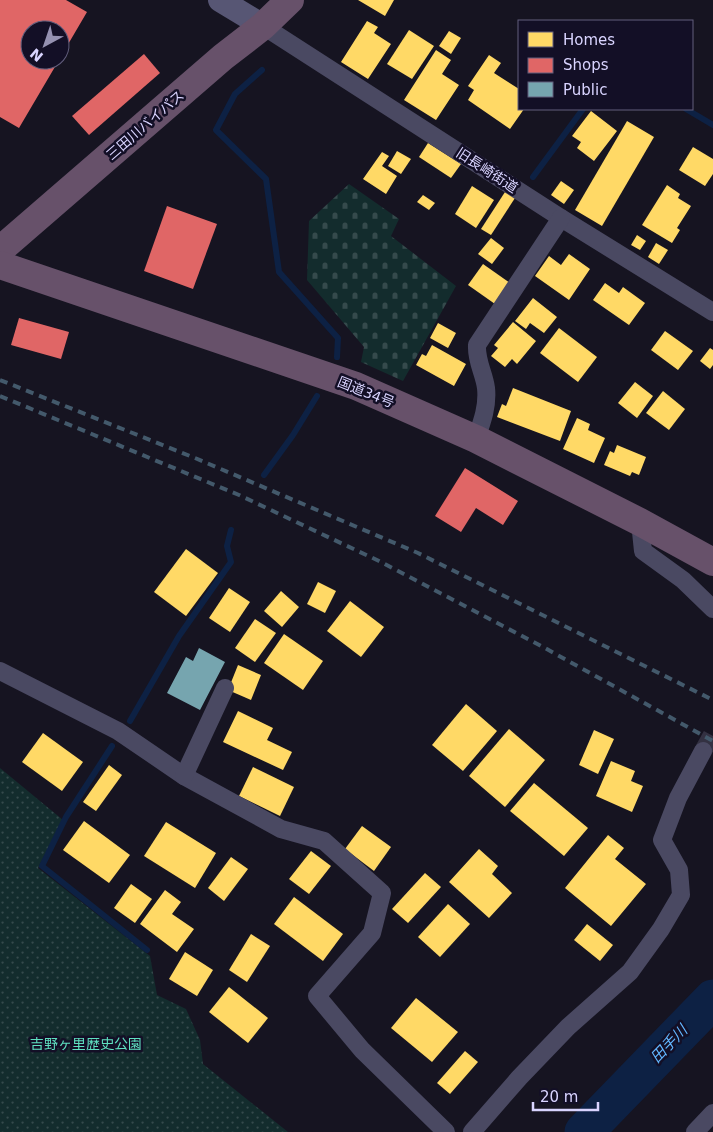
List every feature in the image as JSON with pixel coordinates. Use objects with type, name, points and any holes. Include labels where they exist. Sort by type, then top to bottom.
[{"type":"highway","name":"三田川バイパス","points":[[0,250],[223,58],[263,26],[290,0]]},
{"type":"highway","name":"国道34号","points":[[0,265],[356,386],[476,439],[640,522],[713,562]]},
{"type":"street","points":[[220,0],[263,26]]},
{"type":"street","name":"旧長崎街道","points":[[263,26],[561,218],[713,312]]},
{"type":"street","points":[[476,439],[486,412],[486,388],[476,358],[477,345],[561,218]]},
{"type":"street","points":[[640,522],[643,550],[683,580],[713,609]]},
{"type":"street","points":[[0,671],[118,731],[184,776],[281,829],[324,841],[382,893],[372,933],[317,996],[362,1050],[446,1132]]},
{"type":"street","points":[[184,776],[225,688]]},
{"type":"street","points":[[472,1132],[519,1078],[568,1027],[630,972],[661,929],[681,895],[679,870],[662,840],[678,798],[703,751]]},
{"type":"street","points":[[695,1132],[713,1113]]},
{"type":"green space","points":[[349,184],[399,219],[391,236],[456,286],[403,381],[361,362],[364,347],[307,280],[309,221]]},
{"type":"green space","name":"吉野ヶ里歴史公園","points":[[0,768],[63,820],[38,868],[150,956],[157,995],[186,1009],[200,1040],[203,1064],[288,1132],[0,1132]]},
{"type":"building: Homes","points":[[358,0],[394,0],[385,16]]},
{"type":"building: Homes","points":[[367,21],[378,27],[374,33],[391,44],[368,79],[341,62]]},
{"type":"building: Homes","points":[[409,30],[434,46],[412,79],[387,64]]},
{"type":"building: Homes","points":[[449,31],[461,38],[451,54],[439,46]]},
{"type":"building: Homes","points":[[436,50],[451,60],[442,74],[459,85],[436,120],[404,100]]},
{"type":"building: Homes","points":[[489,55],[501,63],[494,73],[518,88],[518,110],[523,110],[510,129],[468,100],[474,90],[468,86]]},
{"type":"building: Homes","points":[[591,111],[617,131],[594,161],[577,148],[581,142],[572,136]]},
{"type":"building: Homes","points":[[627,121],[654,137],[602,226],[575,210]]},
{"type":"building: Homes","points":[[428,143],[461,164],[451,178],[419,157]]},
{"type":"building: Homes","points":[[693,147],[713,159],[713,174],[705,186],[679,170]]},
{"type":"building: Homes","points":[[397,151],[411,159],[401,174],[388,166]]},
{"type":"building: Homes","points":[[382,152],[389,156],[382,166],[397,176],[386,194],[363,179]]},
{"type":"building: Homes","points":[[561,181],[574,190],[564,204],[551,195]]},
{"type":"building: Homes","points":[[667,185],[680,194],[678,198],[691,206],[677,228],[680,230],[672,243],[642,225]]},
{"type":"building: Homes","points":[[472,186],[494,200],[476,228],[455,214]]},
{"type":"building: Homes","points":[[505,192],[515,198],[491,235],[481,229]]},
{"type":"building: Homes","points":[[423,195],[435,203],[429,210],[417,202]]},
{"type":"building: Homes","points":[[637,235],[646,241],[640,250],[631,245]]},
{"type":"building: Homes","points":[[491,238],[504,248],[492,264],[478,254]]},
{"type":"building: Homes","points":[[656,243],[668,250],[659,264],[648,257]]},
{"type":"building: Homes","points":[[569,254],[590,269],[569,300],[535,276],[549,256],[561,265]]},
{"type":"building: Homes","points":[[483,264],[510,283],[495,304],[468,285]]},
{"type":"building: Homes","points":[[605,283],[619,293],[623,287],[645,303],[629,325],[593,300]]},
{"type":"building: Homes","points":[[533,298],[557,317],[544,333],[530,323],[526,329],[515,321]]},
{"type":"building: Homes","points":[[513,322],[536,341],[517,364],[512,359],[505,367],[491,356],[498,348],[494,345]]},
{"type":"building: Homes","points":[[438,323],[456,333],[448,348],[430,338]]},
{"type":"building: Homes","points":[[559,328],[597,357],[578,382],[540,353]]},
{"type":"building: Homes","points":[[665,331],[693,351],[678,370],[651,350]]},
{"type":"building: Homes","points":[[432,345],[466,364],[454,386],[416,365],[422,354],[426,356]]},
{"type":"building: Homes","points":[[710,348],[713,350],[713,365],[710,369],[700,361]]},
{"type":"building: Homes","points":[[635,382],[653,396],[637,418],[618,403]]},
{"type":"building: Homes","points":[[513,388],[571,411],[560,441],[497,417],[502,404],[506,406]]},
{"type":"building: Homes","points":[[663,391],[685,409],[669,430],[646,413]]},
{"type":"building: Homes","points":[[577,418],[590,424],[588,430],[605,438],[594,463],[563,449]]},
{"type":"building: Homes","points":[[617,445],[646,457],[639,475],[632,472],[630,476],[604,465],[610,451],[614,453]]},
{"type":"building: Homes","points":[[186,549],[218,573],[186,616],[154,592]]},
{"type":"building: Homes","points":[[318,582],[336,591],[325,613],[307,604]]},
{"type":"building: Homes","points":[[229,588],[250,602],[230,632],[209,618]]},
{"type":"building: Homes","points":[[281,591],[299,607],[282,627],[264,611]]},
{"type":"building: Homes","points":[[350,601],[384,627],[361,657],[327,631]]},
{"type":"building: Homes","points":[[255,619],[276,633],[255,662],[235,648]]},
{"type":"building: Homes","points":[[284,634],[323,661],[303,690],[264,663]]},
{"type":"building: Homes","points":[[238,665],[261,675],[251,700],[228,690]]},
{"type":"building: Homes","points":[[466,704],[497,731],[463,771],[432,745]]},
{"type":"building: Homes","points":[[238,711],[273,728],[267,740],[292,752],[283,770],[223,742]]},
{"type":"building: Homes","points":[[509,729],[545,760],[505,807],[469,776]]},
{"type":"building: Homes","points":[[594,730],[614,739],[598,774],[579,765]]},
{"type":"building: Homes","points":[[43,733],[83,762],[62,791],[22,762]]},
{"type":"building: Homes","points":[[611,761],[635,771],[631,781],[643,786],[632,812],[596,796]]},
{"type":"building: Homes","points":[[109,765],[122,775],[96,811],[83,802]]},
{"type":"building: Homes","points":[[253,767],[294,787],[280,816],[239,796]]},
{"type":"building: Homes","points":[[534,783],[588,828],[564,856],[510,811]]},
{"type":"building: Homes","points":[[84,821],[130,855],[109,883],[63,850]]},
{"type":"building: Homes","points":[[166,822],[216,853],[195,888],[144,856]]},
{"type":"building: Homes","points":[[362,826],[391,847],[374,871],[345,849]]},
{"type":"building: Homes","points":[[608,835],[624,848],[615,859],[646,884],[611,926],[565,888]]},
{"type":"building: Homes","points":[[479,849],[498,866],[492,874],[512,893],[489,918],[449,882]]},
{"type":"building: Homes","points":[[311,851],[331,866],[309,894],[289,879]]},
{"type":"building: Homes","points":[[231,857],[248,869],[224,901],[208,888]]},
{"type":"building: Homes","points":[[425,873],[441,887],[408,923],[392,909]]},
{"type":"building: Homes","points":[[131,884],[152,899],[135,923],[114,908]]},
{"type":"building: Homes","points":[[165,890],[181,902],[172,914],[194,929],[177,952],[140,924]]},
{"type":"building: Homes","points":[[294,897],[343,934],[323,961],[274,924]]},
{"type":"building: Homes","points":[[448,904],[470,924],[440,957],[418,937]]},
{"type":"building: Homes","points":[[587,924],[613,945],[600,961],[574,940]]},
{"type":"building: Homes","points":[[251,934],[270,946],[247,982],[229,970]]},
{"type":"building: Homes","points":[[185,952],[213,970],[197,996],[169,979]]},
{"type":"building: Homes","points":[[229,987],[268,1018],[248,1043],[209,1012]]},
{"type":"building: Homes","points":[[416,998],[458,1032],[432,1062],[391,1028]]},
{"type":"building: Homes","points":[[465,1051],[478,1062],[450,1094],[437,1083]]},
{"type":"building: Shops","points":[[0,0],[66,0],[87,12],[70,41],[70,20],[20,20],[20,70],[53,70],[19,128],[0,117]]},
{"type":"building: Shops","points":[[144,54],[160,73],[89,135],[72,116]]},
{"type":"building: Shops","points":[[167,206],[217,224],[193,289],[144,271]]},
{"type":"building: Shops","points":[[19,318],[69,332],[61,359],[11,345]]},
{"type":"building: Shops","points":[[465,468],[518,501],[503,525],[476,508],[461,532],[435,516]]},
{"type":"building: Public","points":[[199,648],[225,662],[200,710],[167,693],[186,657],[193,661]]},
{"type":"waterway","points":[[262,70],[235,94],[216,130],[266,179],[279,272],[338,338],[337,357]]},
{"type":"waterway","points":[[533,177],[582,110]]},
{"type":"waterway","points":[[688,110],[713,125]]},
{"type":"waterway","points":[[264,475],[293,435],[317,396]]},
{"type":"waterway","points":[[130,721],[179,636],[231,562],[227,546],[231,530]]},
{"type":"waterway","points":[[112,746],[66,817],[42,866],[147,950]]},
{"type":"waterway","name":"田手川","points":[[584,1132],[713,999]]},
{"type":"tunnel","points":[[703,751],[713,733]]},
{"type":"railway","points":[[0,380],[195,458],[418,553],[713,700]]},
{"type":"railway","points":[[0,396],[239,495],[379,561],[543,647],[713,741]]}]
